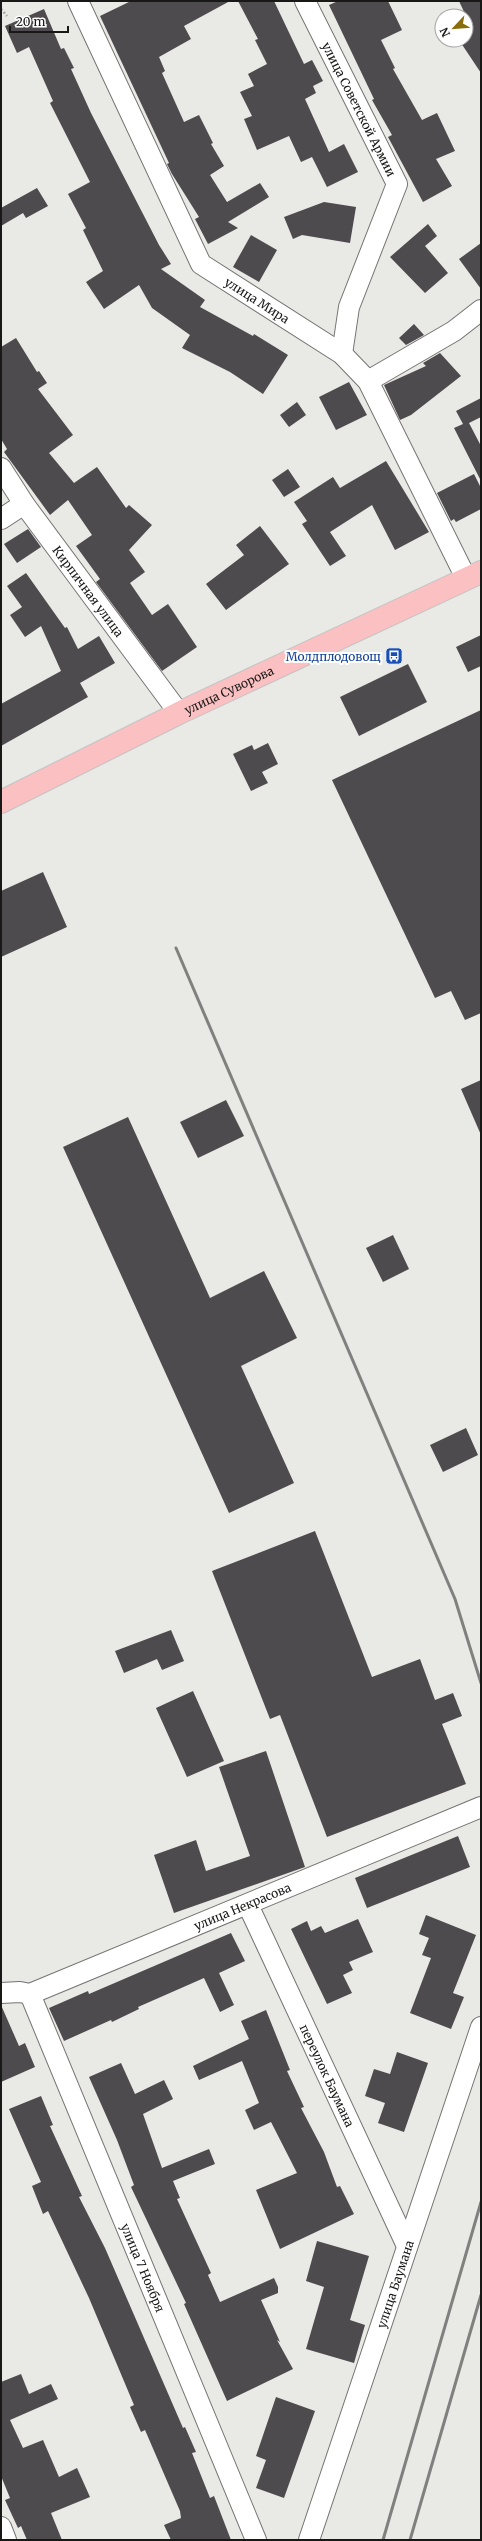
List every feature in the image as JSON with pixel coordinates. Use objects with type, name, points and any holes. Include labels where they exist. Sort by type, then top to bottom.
[{"type":"main road","name":"улица Суворова","points":[[1,802],[179,713],[474,575]]},
{"type":"street","name":"улица Мира","points":[[78,1],[201,264],[342,354],[368,381],[474,575]]},
{"type":"street","name":"улица Советской Армии","points":[[305,1],[397,184],[349,307],[342,354]]},
{"type":"street","points":[[368,381],[454,331],[481,310]]},
{"type":"street","name":"Кирпичная улица","points":[[1,468],[24,504],[179,713]]},
{"type":"street","points":[[1,518],[24,504]]},
{"type":"street","name":"улица Некрасова","points":[[1,1993],[20,1992],[30,1994],[248,1905],[481,1807]]},
{"type":"street","name":"переулок Баумана","points":[[248,1905],[407,2246]]},
{"type":"street","name":"улица 7 Ноября","points":[[30,1994],[256,2540]]},
{"type":"street","name":"улица Баумана","points":[[308,2540],[481,2028]]},
{"type":"street","points":[[1,2527],[6,2540]]},
{"type":"path","points":[[1,9],[7,16]]},
{"type":"building","points":[[131,1],[230,1],[184,26],[191,39],[159,57],[165,71],[162,73],[184,122],[199,115],[213,143],[211,144],[224,166],[210,175],[227,202],[260,183],[269,197],[228,222],[238,228],[208,244],[195,219],[199,217],[167,164],[169,163],[100,16]]},
{"type":"building","points":[[238,1],[274,1],[304,64],[312,60],[323,81],[313,86],[316,93],[305,99],[329,152],[344,144],[358,172],[327,187],[312,157],[301,162],[289,136],[257,150],[244,119],[252,116],[240,92],[254,86],[248,74],[267,64],[255,40],[258,39]]},
{"type":"building","points":[[338,1],[388,1],[402,30],[381,40],[395,68],[393,69],[422,120],[437,113],[455,151],[436,159],[452,186],[423,202],[388,137],[392,135],[372,100],[374,99],[329,5]]},
{"type":"building","points":[[459,1],[481,1],[481,73],[464,48],[474,48],[474,8],[462,8]]},
{"type":"building","points":[[44,9],[61,49],[64,48],[74,68],[71,69],[91,113],[159,245],[171,264],[161,269],[205,300],[200,307],[253,336],[254,334],[288,355],[263,394],[230,372],[182,348],[190,335],[152,308],[139,285],[104,309],[86,282],[103,271],[83,230],[86,228],[68,194],[90,182],[50,103],[53,101],[29,47],[17,53],[5,26]]},
{"type":"building","points":[[37,188],[48,206],[26,218],[23,213],[1,226],[1,208]]},
{"type":"building","points":[[324,202],[356,207],[350,243],[302,235],[293,239],[284,217]]},
{"type":"building","points":[[428,224],[437,236],[425,246],[448,273],[425,293],[390,257]]},
{"type":"building","points":[[251,235],[277,250],[259,282],[233,267]]},
{"type":"building","points":[[481,243],[481,289],[459,259]]},
{"type":"building","points":[[414,324],[424,335],[406,345],[399,338]]},
{"type":"building","points":[[16,338],[37,372],[39,371],[47,383],[38,389],[73,435],[49,453],[74,483],[97,467],[126,508],[129,505],[152,525],[129,550],[145,572],[130,583],[152,615],[168,604],[197,647],[162,671],[96,582],[100,579],[76,546],[92,535],[68,500],[50,515],[4,452],[7,449],[1,439],[1,347]]},
{"type":"building","points":[[440,353],[461,376],[411,415],[400,420],[384,385],[426,366],[423,363]]},
{"type":"building","points":[[349,382],[367,415],[336,430],[319,397]]},
{"type":"building","points":[[481,398],[481,417],[469,423],[481,446],[481,481],[454,428],[463,424],[456,411]]},
{"type":"building","points":[[297,402],[306,415],[289,427],[280,415]]},
{"type":"building","points":[[386,461],[429,532],[395,550],[372,505],[330,532],[346,556],[330,566],[302,524],[307,521],[294,502],[333,477],[340,488]]},
{"type":"building","points":[[288,469],[300,487],[284,497],[272,480]]},
{"type":"building","points":[[474,474],[481,488],[481,509],[456,522],[454,519],[451,521],[437,493]]},
{"type":"building","points":[[260,526],[289,564],[226,610],[206,584],[244,555],[236,545]]},
{"type":"building","points":[[28,529],[41,547],[17,563],[4,544]]},
{"type":"building","points":[[26,573],[65,628],[67,627],[78,649],[99,636],[115,663],[80,683],[88,697],[1,746],[1,704],[61,671],[41,626],[25,637],[10,615],[22,607],[7,586]]},
{"type":"building","points":[[481,635],[481,666],[468,672],[456,647]]},
{"type":"building","points":[[408,664],[427,702],[359,736],[340,697]]},
{"type":"building","points":[[481,710],[481,1013],[465,1020],[451,991],[435,998],[332,780]]},
{"type":"building","points":[[268,743],[278,764],[262,772],[268,783],[251,791],[233,754],[252,745],[254,750]]},
{"type":"building","points":[[43,872],[67,927],[1,957],[1,891]]},
{"type":"building","points":[[481,1080],[481,1135],[461,1089]]},
{"type":"building","points":[[226,1100],[244,1136],[198,1158],[180,1122]]},
{"type":"building","points":[[128,1117],[210,1298],[264,1271],[297,1338],[241,1366],[294,1483],[229,1513],[63,1147]]},
{"type":"building","points":[[393,1235],[409,1269],[383,1282],[366,1248]]},
{"type":"building","points":[[466,1428],[478,1455],[443,1472],[430,1445]]},
{"type":"building","points":[[315,1531],[372,1677],[420,1659],[435,1700],[453,1693],[462,1716],[442,1724],[466,1784],[327,1837],[280,1715],[270,1719],[212,1571]]},
{"type":"building","points":[[171,1630],[184,1661],[162,1670],[157,1659],[124,1673],[115,1651]]},
{"type":"building","points":[[193,1691],[224,1761],[187,1777],[156,1708]]},
{"type":"building","points":[[266,1751],[305,1867],[174,1913],[154,1855],[196,1840],[206,1871],[250,1856],[219,1767]]},
{"type":"building","points":[[458,1836],[470,1867],[367,1908],[355,1878]]},
{"type":"building","points":[[426,1915],[476,1935],[453,1993],[464,1997],[451,2029],[410,2013],[431,1958],[422,1955],[429,1938],[419,1934]]},
{"type":"building","points":[[358,1919],[373,1952],[349,1962],[353,1970],[343,1975],[352,1993],[327,2004],[291,1929],[307,1921],[311,1931],[321,1926],[325,1933]]},
{"type":"building","points":[[231,1933],[245,1961],[219,1973],[234,2005],[220,2012],[204,1978],[138,2007],[139,2009],[112,2022],[111,2020],[64,2041],[49,2008],[88,1991],[89,1994]]},
{"type":"building","points":[[1,2005],[19,2046],[25,2043],[35,2067],[1,2082]]},
{"type":"building","points":[[266,2010],[290,2070],[287,2071],[304,2107],[301,2108],[324,2152],[337,2187],[340,2186],[354,2214],[280,2249],[256,2190],[297,2173],[271,2122],[254,2130],[245,2110],[259,2103],[242,2061],[199,2080],[193,2066],[249,2039],[241,2021]]},
{"type":"building","points":[[397,2052],[428,2063],[404,2132],[378,2123],[385,2103],[365,2096],[374,2069],[390,2074]]},
{"type":"building","points":[[121,2063],[135,2094],[164,2080],[173,2099],[143,2114],[162,2168],[209,2149],[215,2164],[173,2181],[180,2198],[177,2199],[211,2273],[208,2275],[220,2302],[274,2278],[278,2287],[278,2293],[261,2300],[280,2342],[277,2340],[293,2369],[227,2401],[184,2304],[186,2303],[131,2187],[134,2185],[117,2140],[89,2077]]},
{"type":"building","points":[[41,2096],[53,2125],[50,2126],[82,2196],[79,2197],[105,2248],[183,2428],[185,2427],[196,2452],[192,2453],[210,2498],[214,2496],[231,2540],[171,2540],[164,2525],[181,2518],[180,2511],[145,2430],[141,2432],[130,2407],[134,2405],[89,2298],[48,2211],[43,2214],[32,2186],[41,2182],[9,2109]]},
{"type":"building","points":[[317,2241],[369,2256],[350,2320],[365,2325],[354,2363],[306,2349],[324,2287],[306,2281]]},
{"type":"building","points":[[21,2374],[29,2394],[51,2384],[58,2399],[10,2420],[23,2448],[43,2440],[59,2477],[77,2468],[90,2497],[51,2513],[62,2540],[27,2540],[21,2526],[18,2528],[5,2500],[10,2498],[1,2476],[1,2382]]},
{"type":"building","points":[[276,2397],[315,2411],[284,2498],[256,2488],[266,2460],[256,2456]]},
{"type":"railway","points":[[176,948],[455,1599],[481,1683]]},
{"type":"railway","points":[[383,2540],[481,2202]]},
{"type":"railway","points":[[410,2540],[481,2295]]},
{"type":"place","name":"Молдплодовощ","points":[[394,656]]}]
